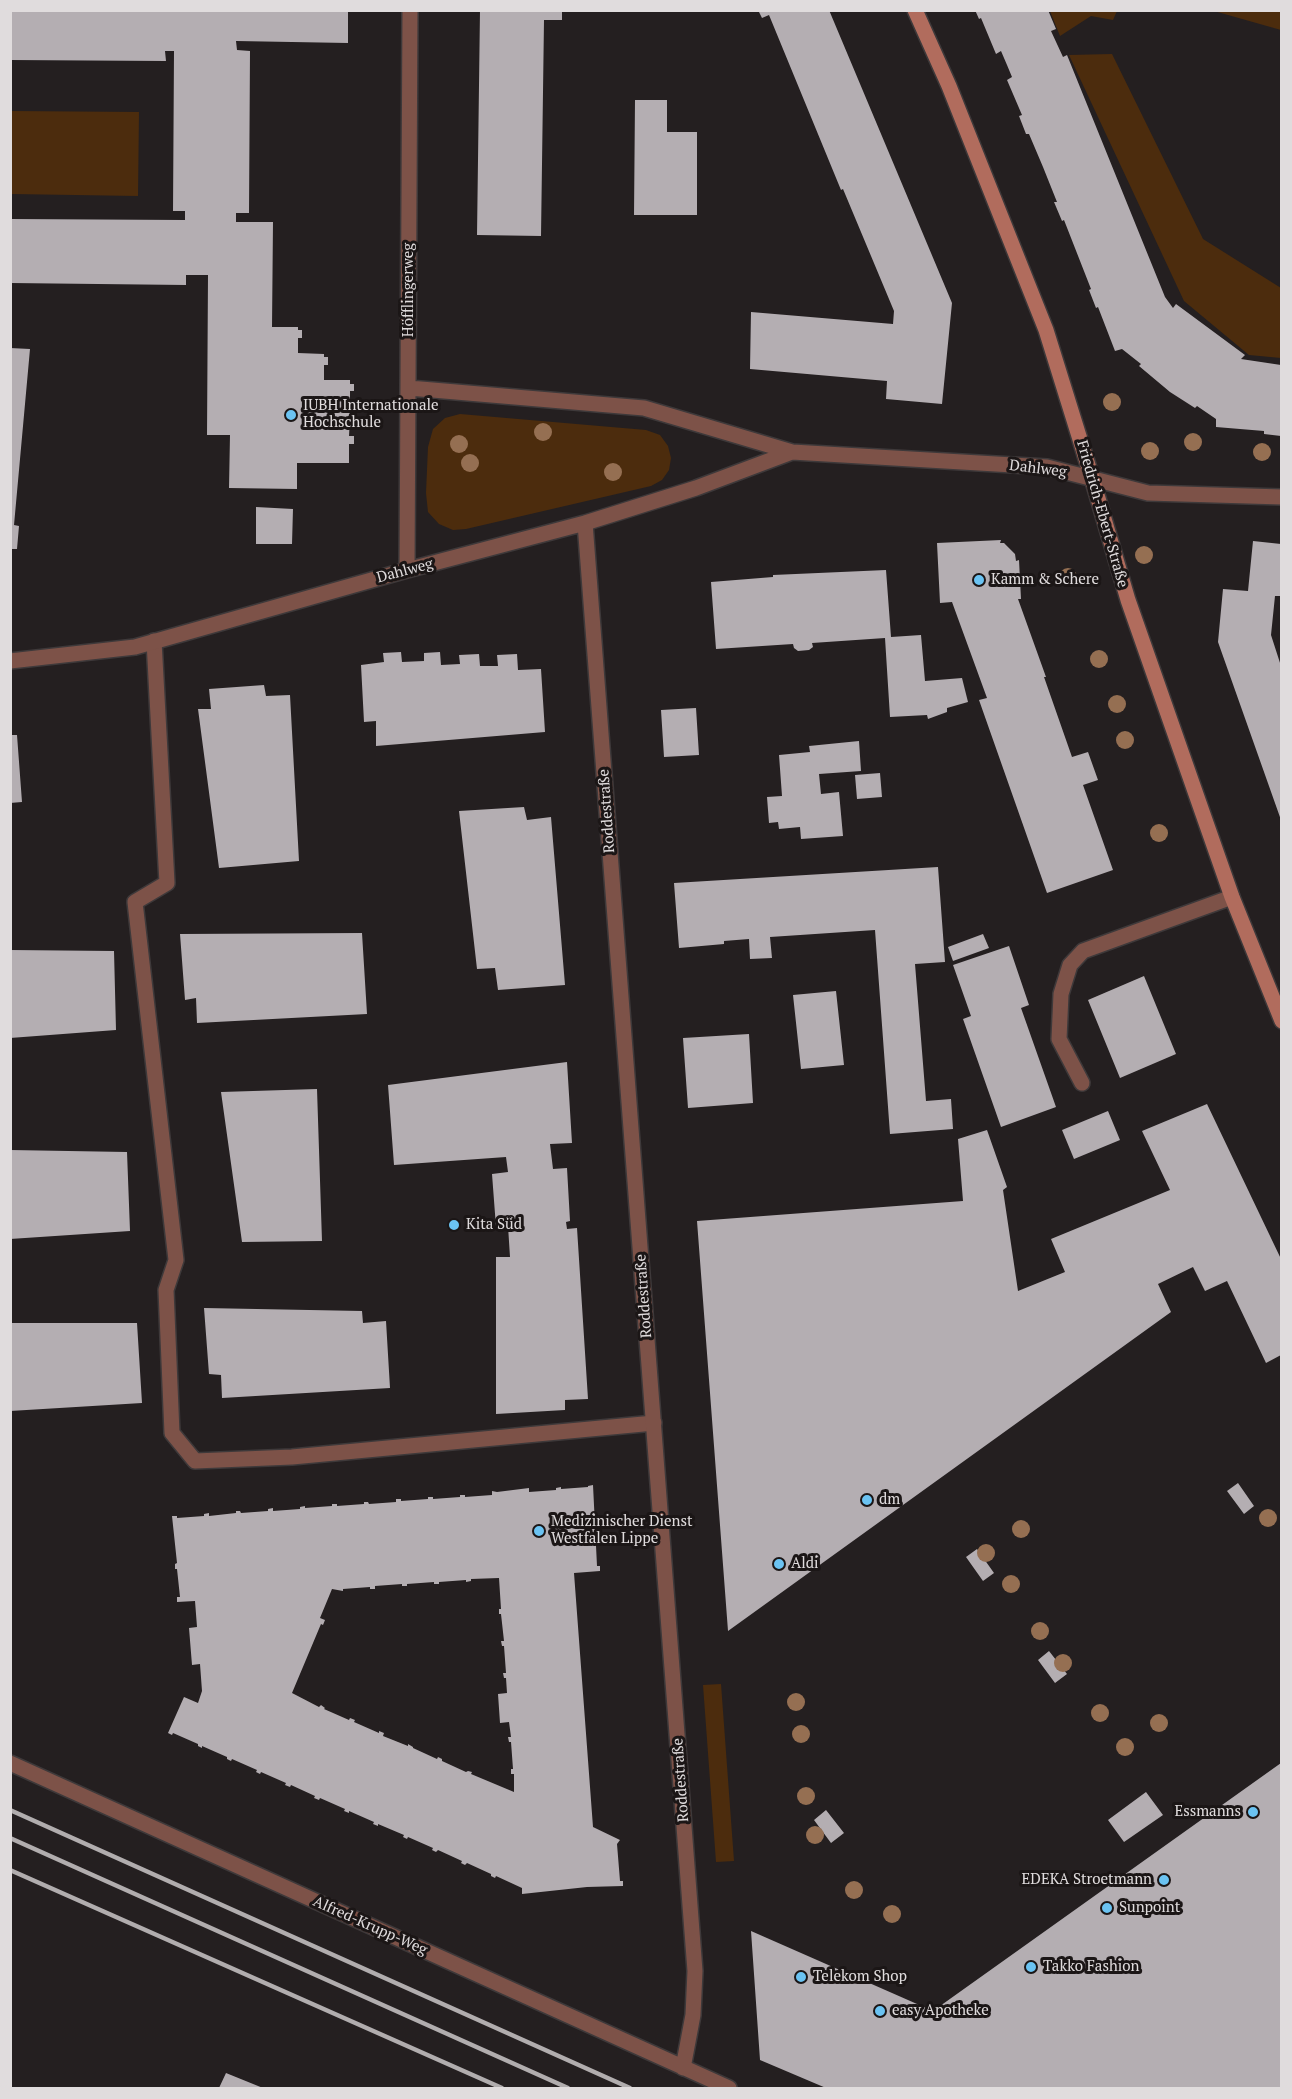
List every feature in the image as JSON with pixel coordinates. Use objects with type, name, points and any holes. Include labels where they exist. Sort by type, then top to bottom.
[{"type":"street","name":"Höfflingerweg","points":[[407,570],[410,10]]},
{"type":"street","name":"Friedrich-Ebert-Straße","points":[[915,10],[949,86],[1046,330],[1128,600],[1232,897],[1281,1021]]},
{"type":"street","name":"Dahlweg","points":[[409,388],[644,408],[792,452],[1047,467],[1148,492],[1281,497]]},
{"type":"street","name":"Dahlweg","points":[[10,661],[135,647],[407,570],[585,523],[696,488],[792,452]]},
{"type":"street","name":"Roddestraße","points":[[585,523],[695,1971],[693,2015],[683,2068]]},
{"type":"street","points":[[153,641],[166,882],[135,902],[176,1260],[166,1290],[172,1434],[195,1461],[292,1456],[654,1423]]},
{"type":"street","points":[[1082,1083],[1059,1039],[1060,994],[1070,965],[1083,951],[1232,897]]},
{"type":"street","name":"Alfred-Krupp-Weg","points":[[10,1764],[729,2088]]},
{"type":"shaded area","points":[[1050,11],[1117,11],[1113,20],[1091,16],[1060,36]]},
{"type":"shaded area","points":[[1214,11],[1281,11],[1281,30]]},
{"type":"shaded area","points":[[1112,54],[1203,239],[1281,288],[1281,358],[1249,355],[1184,301],[1069,55]]},
{"type":"shaded area","points":[[11,111],[139,112],[138,196],[11,194]]},
{"type":"shaded area","points":[[460,414],[646,430],[660,435],[668,446],[671,458],[669,470],[662,480],[651,486],[466,529],[453,530],[439,524],[428,512],[426,493],[428,447],[433,429],[445,418]]},
{"type":"shaded area","points":[[721,1684],[734,1861],[716,1862],[703,1685]]},
{"type":"building","points":[[10,10],[348,10],[348,43],[236,41],[237,50],[250,51],[249,213],[236,213],[236,222],[273,222],[272,327],[298,327],[298,330],[302,330],[302,338],[298,338],[298,353],[324,354],[324,357],[328,357],[328,365],[324,365],[324,380],[350,380],[350,384],[354,384],[354,391],[350,391],[350,410],[354,410],[354,417],[350,417],[349,436],[354,436],[354,444],[349,444],[349,463],[297,463],[297,489],[229,488],[230,435],[207,435],[208,275],[186,275],[186,285],[10,283],[10,219],[185,220],[185,211],[173,211],[174,51],[165,51],[166,61],[10,60]]},
{"type":"building","points":[[480,10],[562,10],[562,20],[544,20],[541,236],[477,235]]},
{"type":"building","points":[[758,10],[829,10],[952,303],[942,404],[886,399],[887,381],[750,369],[751,312],[893,324],[894,311],[769,15],[762,18]]},
{"type":"building","points":[[975,10],[1048,10],[1056,29],[1051,31],[1063,57],[1067,55],[1165,297],[1173,308],[1176,304],[1245,355],[1241,359],[1281,365],[1281,436],[1264,434],[1264,431],[1216,427],[1216,419],[1170,392],[1122,349],[1115,351],[1098,307],[1096,308],[1064,220],[1062,221],[1054,202],[1057,202],[1043,167],[1019,116],[1022,115],[1007,80],[1012,77],[1001,51],[996,54],[981,18],[979,19]]},
{"type":"building","points":[[635,100],[667,100],[667,132],[697,132],[697,215],[634,215]]},
{"type":"building","points":[[10,348],[30,349],[14,525],[19,526],[17,549],[10,549]]},
{"type":"building","points":[[256,507],[293,509],[292,544],[256,544]]},
{"type":"building","points":[[1001,540],[1000,543],[1004,543],[1015,554],[1016,561],[1019,560],[1021,599],[1018,599],[1072,757],[1088,752],[1098,780],[1083,785],[1113,870],[1047,893],[979,700],[987,698],[952,602],[940,603],[937,543]]},
{"type":"building","points":[[1253,541],[1281,544],[1281,596],[1275,596],[1271,635],[1281,666],[1281,820],[1218,642],[1223,589],[1248,591]]},
{"type":"building","points":[[886,570],[891,637],[921,635],[925,681],[962,678],[968,702],[947,708],[947,712],[928,719],[927,715],[890,717],[885,638],[812,643],[813,647],[809,650],[798,651],[793,644],[716,649],[711,582],[773,577],[773,575]]},
{"type":"building","points":[[401,652],[402,662],[424,661],[424,653],[440,652],[441,665],[460,664],[459,655],[479,654],[480,666],[498,666],[497,655],[517,654],[518,670],[541,669],[545,732],[376,746],[376,721],[364,722],[361,665],[384,662],[383,653]]},
{"type":"building","points":[[264,685],[266,696],[290,695],[299,861],[219,868],[198,709],[211,709],[209,689]]},
{"type":"building","points":[[696,708],[699,755],[664,757],[661,710]]},
{"type":"building","points":[[10,735],[17,735],[22,802],[10,803]]},
{"type":"building","points":[[859,741],[861,771],[819,774],[821,794],[839,792],[843,836],[801,839],[800,827],[779,829],[778,822],[769,823],[767,797],[782,796],[779,755],[810,752],[809,746]]},
{"type":"building","points":[[880,773],[882,797],[857,799],[855,775]]},
{"type":"building","points":[[524,807],[527,820],[551,817],[565,985],[498,990],[495,968],[477,969],[459,811]]},
{"type":"building","points":[[938,867],[945,962],[915,964],[926,1101],[951,1099],[953,1129],[890,1134],[875,930],[770,937],[772,958],[750,959],[749,939],[679,948],[674,883]]},
{"type":"building","points":[[362,933],[367,1014],[197,1023],[196,998],[185,1000],[180,934]]},
{"type":"building","points":[[983,934],[989,948],[953,961],[948,947]]},
{"type":"building","points":[[1009,946],[1029,1005],[1021,1008],[1056,1107],[1001,1127],[963,1019],[971,1016],[953,965]]},
{"type":"building","points":[[10,950],[114,951],[116,1030],[10,1038]]},
{"type":"building","points":[[1144,976],[1176,1054],[1120,1078],[1088,1000]]},
{"type":"building","points":[[836,991],[844,1065],[801,1069],[793,995]]},
{"type":"building","points":[[749,1034],[753,1103],[688,1108],[683,1038]]},
{"type":"building","points":[[567,1062],[572,1143],[550,1144],[553,1169],[567,1168],[570,1221],[566,1222],[567,1229],[577,1228],[588,1399],[565,1400],[565,1410],[496,1414],[496,1257],[510,1257],[508,1226],[496,1227],[492,1174],[508,1172],[506,1157],[394,1165],[388,1085]]},
{"type":"building","points":[[317,1089],[322,1241],[242,1242],[221,1092]]},
{"type":"building","points":[[1207,1104],[1281,1259],[1281,1355],[1266,1363],[1227,1281],[1205,1291],[1193,1267],[1158,1284],[1171,1312],[728,1631],[697,1221],[963,1201],[958,1139],[987,1130],[1007,1187],[1003,1190],[1018,1291],[1065,1272],[1051,1239],[1170,1190],[1142,1131]]},
{"type":"building","points":[[1108,1111],[1120,1140],[1074,1159],[1062,1130]]},
{"type":"building","points":[[10,1150],[127,1152],[130,1231],[10,1239]]},
{"type":"building","points":[[204,1308],[362,1311],[363,1323],[386,1321],[390,1388],[222,1398],[221,1375],[209,1374]]},
{"type":"building","points":[[10,1323],[137,1323],[142,1403],[10,1411]]},
{"type":"building","points":[[1238,1483],[1254,1506],[1244,1514],[1227,1491]]},
{"type":"building","points":[[593,1485],[597,1566],[600,1566],[600,1571],[574,1573],[593,1827],[620,1840],[617,1844],[620,1881],[623,1881],[623,1886],[587,1887],[522,1894],[522,1888],[496,1876],[495,1878],[467,1863],[465,1865],[461,1863],[462,1861],[438,1850],[436,1852],[432,1850],[433,1848],[403,1837],[404,1835],[373,1824],[374,1822],[344,1811],[345,1809],[320,1798],[319,1800],[314,1798],[315,1796],[291,1785],[290,1787],[285,1785],[286,1783],[256,1772],[257,1770],[232,1759],[231,1761],[227,1757],[202,1746],[202,1748],[173,1733],[172,1735],[168,1733],[184,1697],[198,1703],[202,1691],[200,1664],[192,1665],[189,1628],[197,1627],[195,1601],[177,1602],[177,1597],[180,1597],[177,1569],[175,1569],[177,1563],[172,1516],[177,1516],[177,1518],[204,1516],[209,1513],[209,1516],[236,1513],[236,1511],[241,1513],[268,1511],[273,1508],[273,1511],[300,1509],[305,1506],[305,1508],[332,1506],[332,1504],[337,1504],[337,1506],[364,1504],[364,1502],[369,1504],[396,1502],[396,1499],[401,1499],[401,1501],[428,1499],[428,1497],[433,1497],[433,1499],[460,1497],[460,1495],[465,1495],[465,1497],[492,1495],[492,1491],[529,1488],[529,1492]],"holes":[[[499,1578],[501,1609],[499,1609],[499,1614],[501,1614],[504,1641],[501,1641],[504,1646],[506,1673],[503,1673],[506,1678],[507,1693],[498,1694],[500,1723],[509,1722],[511,1737],[508,1737],[511,1742],[513,1769],[511,1769],[511,1774],[514,1774],[514,1792],[408,1744],[408,1746],[383,1736],[384,1733],[379,1731],[379,1733],[354,1722],[355,1720],[350,1718],[349,1720],[324,1709],[321,1705],[319,1707],[292,1693],[321,1624],[323,1625],[325,1620],[320,1618],[332,1589],[343,1591],[343,1589],[370,1587],[370,1589],[375,1589],[375,1586],[402,1584],[402,1586],[407,1586],[407,1584],[434,1582],[434,1584],[439,1584],[439,1582]]]},
{"type":"building","points":[[977,1549],[994,1573],[983,1581],[966,1557]]},
{"type":"building","points":[[1049,1651],[1067,1674],[1055,1683],[1038,1660]]},
{"type":"building","points":[[1281,1763],[1281,2088],[826,2088],[760,2060],[751,1931],[933,2011]]},
{"type":"building","points":[[1146,1792],[1163,1815],[1124,1842],[1108,1820]]},
{"type":"building","points":[[826,1810],[844,1833],[831,1843],[814,1820]]},
{"type":"building","points":[[226,2073],[263,2088],[219,2088]]},
{"type":"railway","points":[[10,1810],[630,2088]]},
{"type":"railway","points":[[10,1838],[568,2088]]},
{"type":"railway","points":[[10,1870],[502,2088]]},
{"type":"place","name":"IUBH Internationale Hochschule","points":[[291,415]]},
{"type":"place","name":"Kamm & Schere","points":[[979,580]]},
{"type":"place","name":"Kita Süd","points":[[454,1225]]},
{"type":"place","name":"dm","points":[[867,1500]]},
{"type":"place","name":"Medizinischer Dienst Westfalen Lippe","points":[[539,1531]]},
{"type":"place","name":"Aldi","points":[[779,1564]]},
{"type":"place","name":"Essmanns","points":[[1253,1812]]},
{"type":"place","name":"EDEKA Stroetmann","points":[[1164,1880]]},
{"type":"place","name":"Sunpoint","points":[[1107,1908]]},
{"type":"place","name":"Takko Fashion","points":[[1031,1967]]},
{"type":"place","name":"Telekom Shop","points":[[801,1977]]},
{"type":"place","name":"easy Apotheke","points":[[880,2011]]}]
